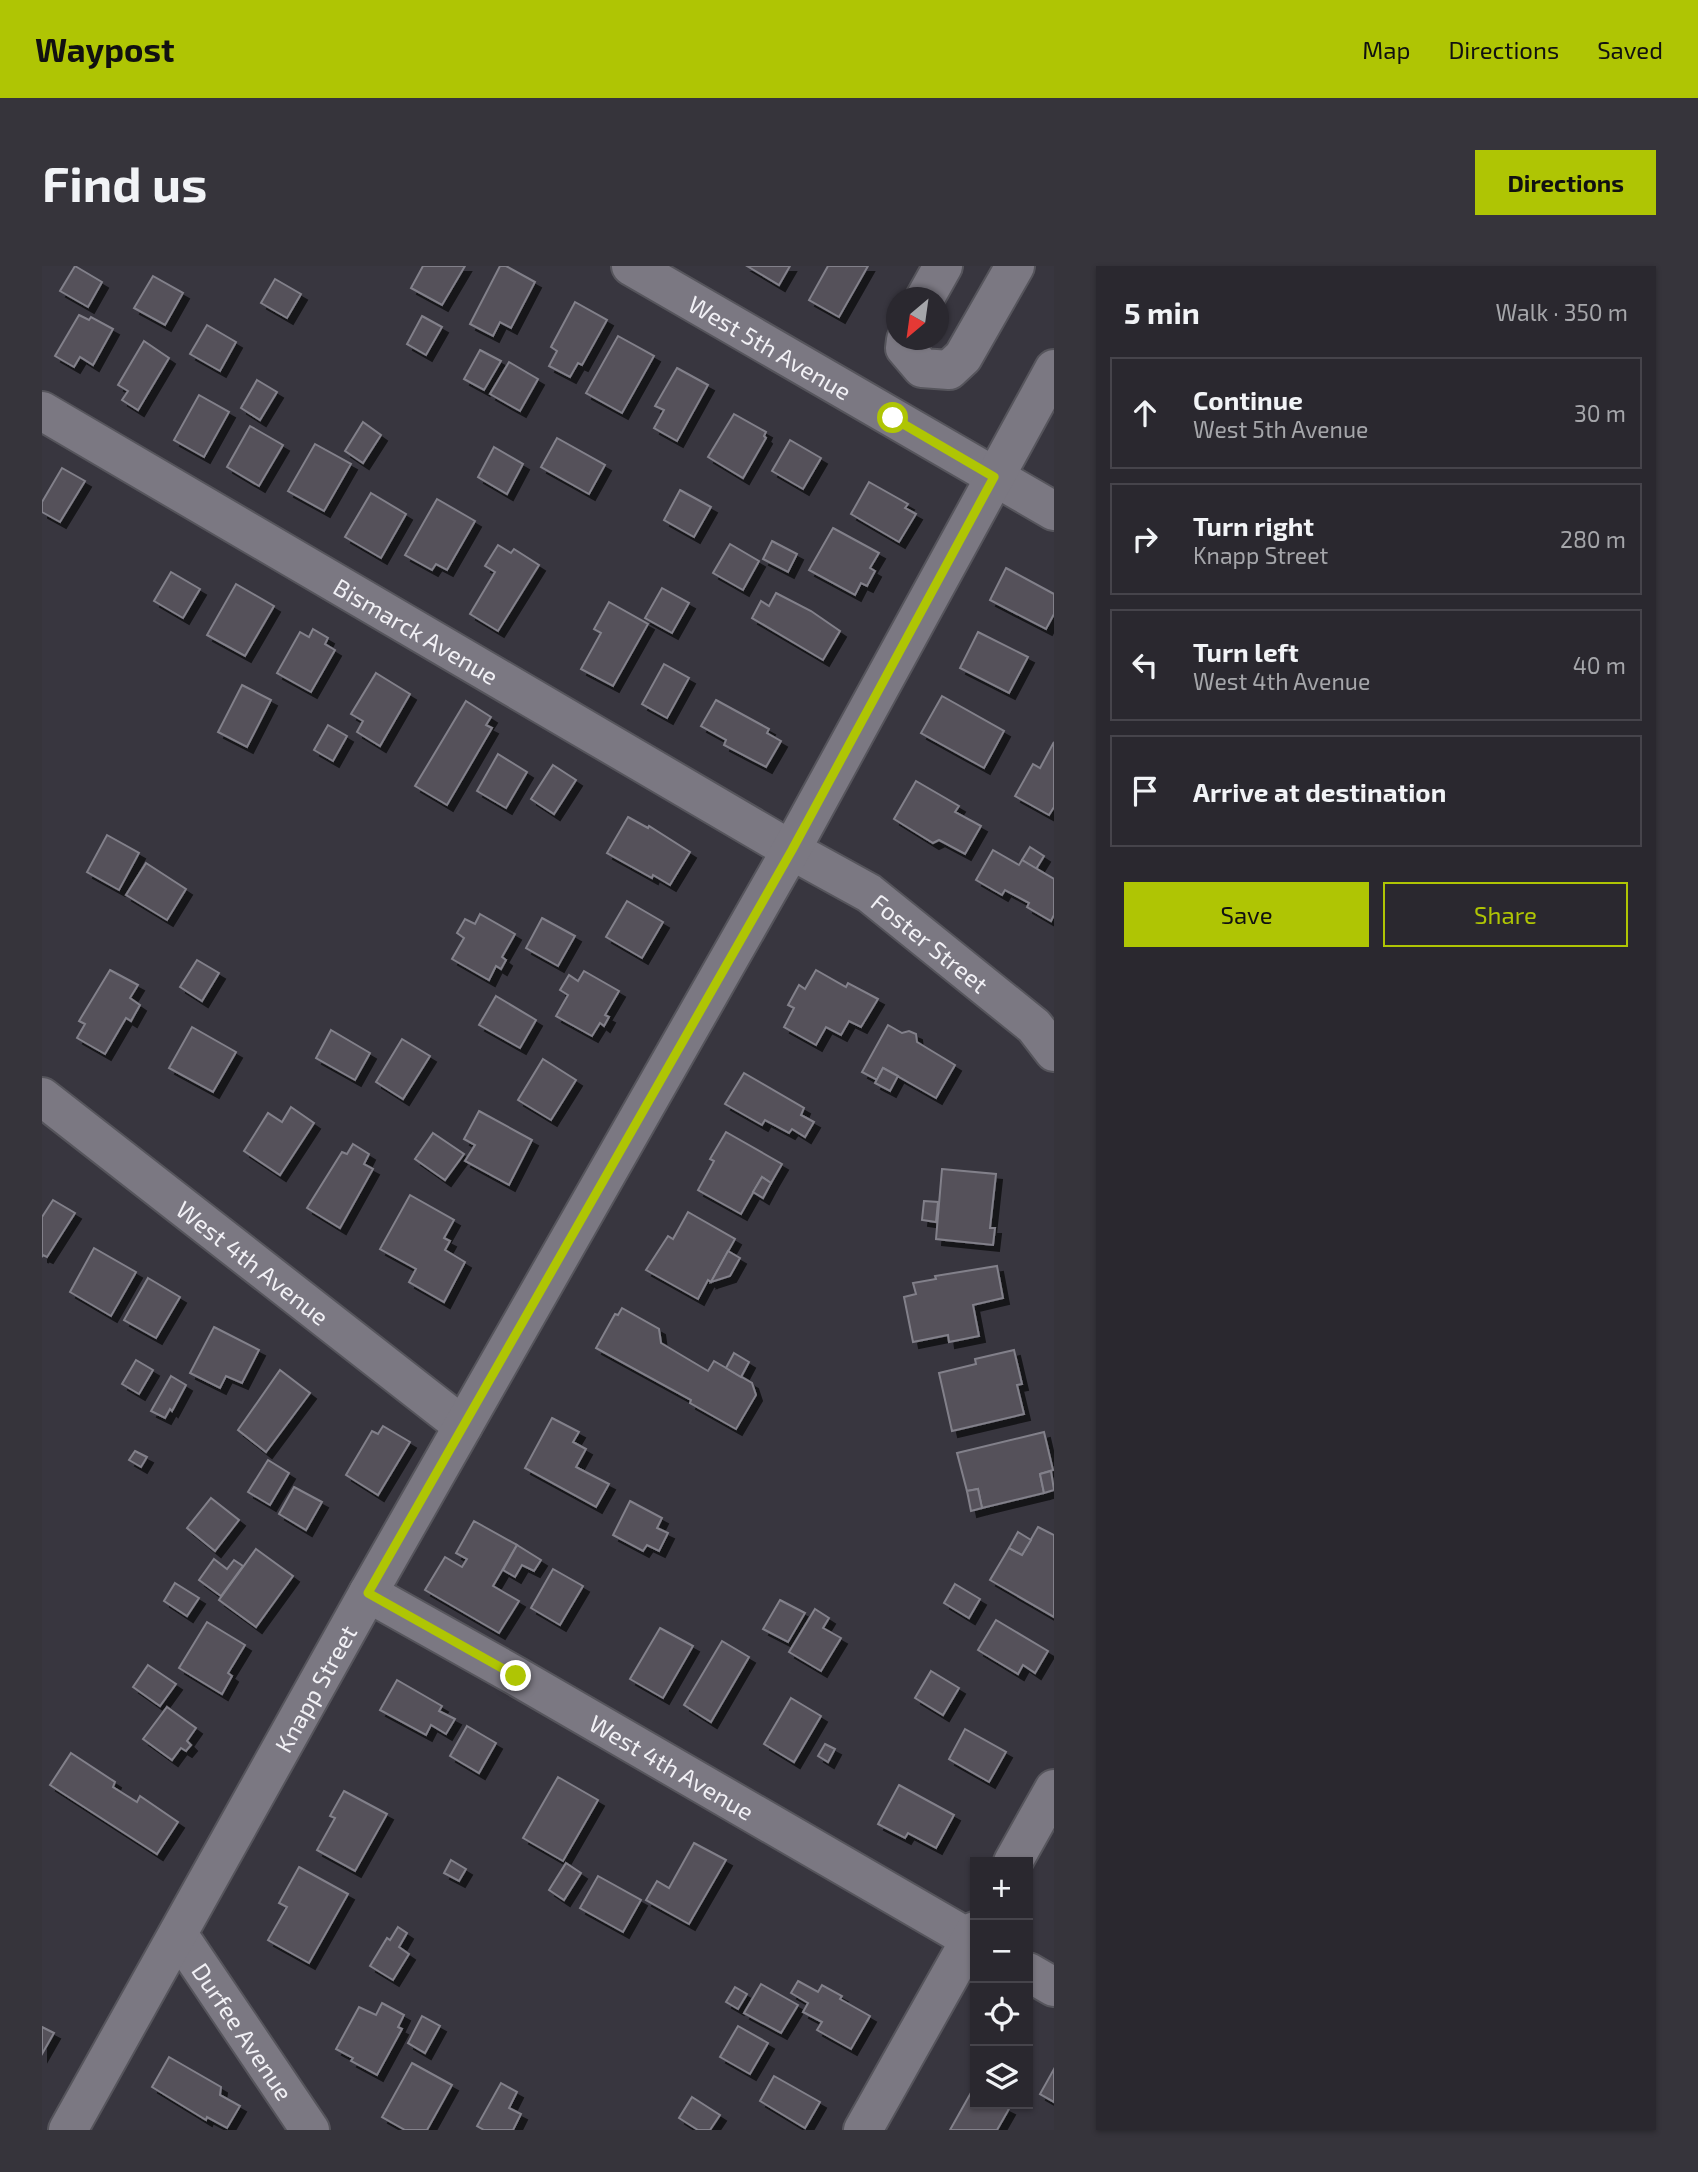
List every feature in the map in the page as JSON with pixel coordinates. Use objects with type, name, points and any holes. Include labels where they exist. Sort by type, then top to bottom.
[{"type":"street","name":"West 5th Avenue","points":[[631,266],[1054,511]]},
{"type":"street","points":[[931,287],[943,266]]},
{"type":"street","points":[[893,418],[914,354],[949,370],[963,357],[1015,266]]},
{"type":"street","name":"Knapp Street","points":[[68,2130],[368,1593],[792,850],[1054,369]]},
{"type":"street","name":"Bismarck Avenue","points":[[42,411],[792,850]]},
{"type":"street","name":"Foster Street","points":[[792,850],[869,893],[1034,1026],[1054,1052]]},
{"type":"street","name":"West 4th Avenue","points":[[42,1097],[463,1426]]},
{"type":"street","name":"West 4th Avenue","points":[[368,1593],[970,1935]]},
{"type":"street","points":[[1016,1857],[1054,1789]]},
{"type":"street","name":"Durfee Avenue","points":[[178,1934],[310,2130]]},
{"type":"street","points":[[863,2130],[970,1944]]},
{"type":"street","points":[[1033,1975],[1054,1987]]},
{"type":"building","points":[[75,266],[102,282],[88,307],[60,291]]},
{"type":"building","points":[[423,266],[465,266],[442,305],[411,288]]},
{"type":"building","points":[[500,266],[506,266],[535,282],[511,328],[500,322],[493,336],[470,324]]},
{"type":"building","points":[[747,266],[790,266],[779,285]]},
{"type":"building","points":[[828,266],[868,266],[839,317],[809,300]]},
{"type":"building","points":[[153,276],[183,293],[165,325],[134,308]]},
{"type":"building","points":[[275,279],[301,294],[287,318],[261,303]]},
{"type":"building","points":[[575,302],[607,320],[582,365],[578,363],[570,377],[549,366],[557,351],[551,347]]},
{"type":"building","points":[[79,315],[89,320],[91,317],[113,329],[93,365],[80,357],[74,367],[55,356]]},
{"type":"building","points":[[422,316],[442,327],[426,355],[407,344]]},
{"type":"building","points":[[207,325],[236,342],[220,371],[190,354]]},
{"type":"building","points":[[618,336],[654,356],[622,413],[586,393]]},
{"type":"building","points":[[144,341],[169,358],[138,410],[122,400],[128,391],[118,385]]},
{"type":"building","points":[[480,350],[501,361],[484,390],[464,379]]},
{"type":"building","points":[[509,362],[538,379],[520,411],[490,394]]},
{"type":"building","points":[[677,368],[708,385],[677,441],[654,428],[664,410],[655,406]]},
{"type":"building","points":[[257,380],[277,392],[260,420],[241,408]]},
{"type":"building","points":[[199,395],[229,412],[204,457],[174,440]]},
{"type":"building","points":[[734,414],[766,432],[766,438],[743,478],[708,457]]},
{"type":"building","points":[[363,422],[381,435],[363,463],[345,451]]},
{"type":"building","points":[[250,426],[283,445],[259,486],[227,467]]},
{"type":"building","points":[[557,438],[605,465],[589,494],[541,467]]},
{"type":"building","points":[[790,440],[821,458],[803,489],[772,471]]},
{"type":"building","points":[[315,444],[351,464],[324,511],[288,491]]},
{"type":"building","points":[[494,447],[523,464],[507,494],[478,477]]},
{"type":"building","points":[[62,468],[85,481],[60,522],[42,512],[42,502]]},
{"type":"building","points":[[869,482],[908,504],[905,508],[916,514],[899,542],[851,514]]},
{"type":"building","points":[[680,490],[711,507],[694,537],[664,520]]},
{"type":"building","points":[[371,493],[406,514],[381,558],[345,537]]},
{"type":"building","points":[[437,499],[475,521],[447,570],[436,564],[432,570],[405,555]]},
{"type":"building","points":[[833,528],[879,553],[870,568],[875,571],[867,586],[861,583],[855,595],[809,570]]},
{"type":"building","points":[[772,541],[797,554],[788,572],[763,559]]},
{"type":"building","points":[[730,544],[759,561],[743,590],[713,573]]},
{"type":"building","points":[[498,545],[511,553],[514,549],[539,565],[498,631],[470,614],[495,572],[485,566]]},
{"type":"building","points":[[1006,568],[1054,594],[1054,614],[1046,629],[990,600]]},
{"type":"building","points":[[171,572],[200,589],[183,618],[154,601]]},
{"type":"building","points":[[236,584],[274,606],[245,656],[207,635]]},
{"type":"building","points":[[662,588],[689,603],[672,633],[645,618]]},
{"type":"building","points":[[776,593],[811,611],[840,631],[823,660],[752,618],[761,601],[769,606]]},
{"type":"building","points":[[609,602],[648,624],[613,686],[581,669],[601,633],[594,629]]},
{"type":"building","points":[[313,629],[328,638],[325,644],[335,650],[311,692],[277,673],[300,632],[309,637]]},
{"type":"building","points":[[978,632],[1028,657],[1009,693],[960,668]]},
{"type":"building","points":[[664,664],[689,678],[667,718],[642,704]]},
{"type":"building","points":[[376,673],[410,694],[380,746],[357,732],[363,721],[351,714]]},
{"type":"building","points":[[242,685],[271,700],[247,747],[218,732]]},
{"type":"building","points":[[942,696],[1004,731],[984,768],[921,733]]},
{"type":"building","points":[[716,700],[769,729],[767,733],[781,741],[766,767],[724,745],[726,740],[701,726]]},
{"type":"building","points":[[466,701],[491,717],[486,725],[492,728],[447,805],[415,786]]},
{"type":"building","points":[[328,725],[347,736],[333,761],[314,750]]},
{"type":"building","points":[[1054,742],[1054,807],[1049,815],[1015,796],[1033,764],[1040,768]]},
{"type":"building","points":[[498,754],[527,772],[506,808],[477,791]]},
{"type":"building","points":[[553,765],[576,780],[554,814],[531,799]]},
{"type":"building","points":[[916,781],[959,806],[955,812],[981,826],[965,854],[939,840],[933,843],[894,819]]},
{"type":"building","points":[[628,817],[648,828],[649,826],[690,852],[670,885],[607,853]]},
{"type":"building","points":[[107,835],[139,853],[119,890],[87,872]]},
{"type":"building","points":[[1030,847],[1044,856],[1036,869],[1022,860]]},
{"type":"building","points":[[993,850],[1019,865],[1022,860],[1054,879],[1054,915],[1051,921],[1027,907],[1029,903],[1005,890],[1002,895],[976,880]]},
{"type":"building","points":[[146,863],[186,889],[167,920],[126,895]]},
{"type":"building","points":[[627,901],[663,922],[642,958],[606,937]]},
{"type":"building","points":[[480,914],[515,934],[502,957],[506,960],[501,969],[496,966],[489,980],[452,959],[464,938],[457,933],[465,919],[475,924]]},
{"type":"building","points":[[542,918],[575,936],[558,966],[526,948]]},
{"type":"building","points":[[197,960],[219,973],[202,1001],[180,987]]},
{"type":"building","points":[[110,970],[138,985],[130,998],[140,1005],[131,1021],[126,1018],[105,1054],[77,1038],[85,1024],[79,1021]]},
{"type":"building","points":[[816,970],[846,987],[848,983],[878,999],[861,1027],[849,1021],[841,1035],[826,1027],[816,1045],[784,1027],[794,1008],[788,1005],[799,985],[805,989]]},
{"type":"building","points":[[584,971],[619,991],[605,1015],[609,1017],[604,1026],[600,1023],[592,1036],[556,1016],[568,995],[560,990],[569,975],[578,981]]},
{"type":"building","points":[[496,996],[536,1020],[520,1048],[479,1025]]},
{"type":"building","points":[[888,1025],[902,1033],[909,1031],[916,1034],[917,1042],[955,1065],[936,1098],[883,1068],[877,1080],[862,1072]]},
{"type":"building","points":[[192,1027],[236,1052],[213,1092],[169,1068]]},
{"type":"building","points":[[331,1030],[370,1053],[355,1080],[316,1058]]},
{"type":"building","points":[[402,1039],[430,1056],[403,1099],[376,1082]]},
{"type":"building","points":[[543,1059],[576,1080],[551,1120],[518,1100]]},
{"type":"building","points":[[883,1068],[898,1076],[890,1091],[875,1083]]},
{"type":"building","points":[[744,1073],[804,1108],[801,1115],[814,1122],[805,1137],[792,1129],[789,1133],[765,1120],[762,1125],[725,1104]]},
{"type":"building","points":[[291,1107],[314,1123],[280,1175],[244,1151],[268,1113],[282,1122]]},
{"type":"building","points":[[479,1111],[532,1140],[509,1185],[465,1161],[475,1145],[464,1139]]},
{"type":"building","points":[[726,1132],[782,1164],[771,1183],[762,1177],[741,1214],[698,1190],[714,1161],[710,1159]]},
{"type":"building","points":[[433,1133],[464,1154],[445,1180],[415,1159]]},
{"type":"building","points":[[353,1144],[369,1154],[364,1164],[373,1169],[340,1228],[307,1208],[342,1152],[347,1154]]},
{"type":"building","points":[[942,1169],[996,1174],[990,1228],[995,1228],[993,1245],[936,1239]]},
{"type":"building","points":[[762,1177],[771,1183],[763,1198],[753,1192]]},
{"type":"building","points":[[410,1195],[454,1220],[444,1238],[450,1241],[445,1250],[465,1262],[444,1302],[409,1282],[416,1269],[380,1249]]},
{"type":"building","points":[[53,1200],[75,1213],[47,1257],[42,1257],[42,1217]]},
{"type":"building","points":[[924,1201],[938,1202],[936,1222],[922,1220]]},
{"type":"building","points":[[688,1212],[735,1239],[711,1282],[708,1280],[698,1299],[646,1270],[668,1236],[673,1239]]},
{"type":"building","points":[[94,1248],[136,1272],[111,1316],[70,1292]]},
{"type":"building","points":[[728,1251],[740,1258],[730,1276],[711,1282]]},
{"type":"building","points":[[997,1266],[1003,1298],[973,1305],[979,1336],[949,1342],[948,1335],[913,1342],[904,1297],[916,1294],[913,1283],[936,1279],[935,1276]]},
{"type":"building","points":[[148,1278],[180,1297],[156,1338],[124,1320]]},
{"type":"building","points":[[622,1308],[659,1329],[661,1343],[708,1371],[714,1361],[752,1383],[756,1395],[736,1429],[690,1403],[691,1400],[596,1348],[615,1314],[618,1315]]},
{"type":"building","points":[[214,1327],[259,1350],[242,1383],[226,1376],[220,1388],[190,1373]]},
{"type":"building","points":[[1014,1350],[1022,1384],[1017,1385],[1024,1414],[952,1431],[939,1373],[976,1364],[975,1359]]},
{"type":"building","points":[[734,1353],[749,1362],[741,1377],[726,1368]]},
{"type":"building","points":[[136,1360],[153,1370],[139,1394],[122,1384]]},
{"type":"building","points":[[280,1370],[310,1393],[266,1452],[238,1430]]},
{"type":"building","points":[[171,1376],[186,1385],[172,1411],[170,1409],[165,1418],[151,1411]]},
{"type":"building","points":[[552,1418],[579,1432],[573,1442],[586,1449],[576,1467],[609,1484],[596,1507],[525,1468]]},
{"type":"building","points":[[383,1426],[410,1442],[378,1495],[346,1475],[372,1431],[378,1434]]},
{"type":"building","points":[[1044,1432],[1053,1470],[1040,1474],[1044,1493],[982,1508],[978,1489],[967,1491],[957,1453]]},
{"type":"building","points":[[135,1451],[147,1457],[141,1467],[129,1460]]},
{"type":"building","points":[[268,1460],[289,1473],[270,1505],[248,1492]]},
{"type":"building","points":[[1051,1471],[1054,1490],[1044,1493],[1040,1474]]},
{"type":"building","points":[[294,1487],[322,1502],[306,1530],[279,1514]]},
{"type":"building","points":[[978,1489],[982,1508],[971,1511],[967,1491]]},
{"type":"building","points":[[211,1498],[239,1520],[215,1551],[187,1528]]},
{"type":"building","points":[[630,1501],[662,1518],[657,1528],[668,1533],[659,1551],[647,1545],[643,1551],[613,1535]]},
{"type":"building","points":[[474,1521],[517,1545],[493,1586],[519,1601],[499,1633],[425,1590],[445,1557],[462,1567],[467,1559],[456,1553]]},
{"type":"building","points":[[1038,1527],[1054,1535],[1054,1617],[990,1580],[1009,1548],[1022,1555]]},
{"type":"building","points":[[1018,1532],[1031,1540],[1022,1555],[1009,1548]]},
{"type":"building","points":[[517,1545],[541,1560],[534,1571],[522,1565],[515,1577],[503,1570]]},
{"type":"building","points":[[256,1549],[293,1576],[256,1627],[219,1600]]},
{"type":"building","points":[[214,1559],[227,1569],[234,1560],[243,1566],[221,1596],[199,1580]]},
{"type":"building","points":[[553,1569],[583,1586],[560,1625],[531,1608]]},
{"type":"building","points":[[175,1583],[199,1598],[187,1616],[164,1601]]},
{"type":"building","points":[[955,1584],[980,1599],[969,1618],[944,1603]]},
{"type":"building","points":[[780,1600],[805,1613],[788,1642],[763,1629]]},
{"type":"building","points":[[815,1609],[829,1618],[823,1628],[841,1638],[821,1671],[789,1652]]},
{"type":"building","points":[[996,1620],[1048,1651],[1035,1673],[1023,1665],[1018,1674],[978,1650]]},
{"type":"building","points":[[207,1622],[245,1645],[228,1673],[232,1676],[222,1694],[179,1668]]},
{"type":"building","points":[[660,1628],[693,1646],[663,1698],[630,1679]]},
{"type":"building","points":[[722,1641],[749,1657],[711,1722],[684,1705]]},
{"type":"building","points":[[148,1665],[176,1684],[160,1706],[133,1687]]},
{"type":"building","points":[[931,1671],[959,1688],[943,1715],[915,1698]]},
{"type":"building","points":[[397,1680],[442,1706],[439,1711],[455,1719],[446,1734],[431,1725],[426,1735],[380,1710]]},
{"type":"building","points":[[791,1698],[821,1716],[794,1762],[764,1744]]},
{"type":"building","points":[[167,1707],[196,1728],[187,1741],[191,1745],[186,1751],[181,1748],[172,1760],[143,1739]]},
{"type":"building","points":[[467,1726],[496,1743],[479,1773],[450,1756]]},
{"type":"building","points":[[965,1729],[1006,1752],[989,1782],[949,1759]]},
{"type":"building","points":[[825,1744],[835,1749],[828,1762],[818,1756]]},
{"type":"building","points":[[71,1753],[115,1782],[113,1787],[137,1802],[140,1796],[178,1822],[157,1854],[50,1785]]},
{"type":"building","points":[[558,1777],[598,1800],[563,1861],[523,1838]]},
{"type":"building","points":[[899,1785],[954,1815],[936,1848],[908,1833],[905,1838],[878,1824]]},
{"type":"building","points":[[344,1791],[387,1814],[355,1871],[317,1850],[335,1818],[330,1816]]},
{"type":"building","points":[[694,1843],[726,1860],[689,1924],[646,1900],[657,1881],[669,1888]]},
{"type":"building","points":[[451,1860],[466,1869],[459,1881],[444,1873]]},
{"type":"building","points":[[566,1863],[581,1873],[564,1900],[549,1890]]},
{"type":"building","points":[[299,1867],[348,1894],[309,1963],[268,1940],[287,1907],[279,1903]]},
{"type":"building","points":[[598,1876],[641,1900],[623,1932],[580,1908]]},
{"type":"building","points":[[398,1927],[407,1933],[399,1947],[409,1954],[393,1980],[370,1966],[387,1938],[390,1940]]},
{"type":"building","points":[[798,1981],[818,1992],[822,1985],[870,2016],[851,2049],[817,2030],[822,2022],[803,2012],[808,2003],[791,1993]]},
{"type":"building","points":[[761,1984],[798,2005],[781,2033],[744,2013]]},
{"type":"building","points":[[735,1987],[747,1994],[738,2009],[726,2002]]},
{"type":"building","points":[[382,2003],[404,2015],[398,2027],[402,2029],[377,2075],[351,2061],[353,2058],[336,2049],[359,2007],[376,2015]]},
{"type":"building","points":[[422,2016],[440,2026],[425,2053],[408,2043]]},
{"type":"building","points":[[738,2026],[768,2043],[750,2074],[720,2057]]},
{"type":"building","points":[[42,2027],[54,2033],[42,2054]]},
{"type":"building","points":[[169,2057],[221,2087],[220,2095],[240,2106],[227,2128],[207,2117],[206,2120],[152,2087]]},
{"type":"building","points":[[412,2063],[452,2085],[427,2130],[405,2130],[382,2117]]},
{"type":"building","points":[[1054,2069],[1054,2102],[1040,2094]]},
{"type":"building","points":[[774,2076],[820,2102],[805,2128],[760,2101]]},
{"type":"building","points":[[501,2083],[517,2092],[509,2108],[521,2114],[513,2130],[484,2130],[477,2126]]},
{"type":"building","points":[[970,2094],[970,2109],[1009,2109],[997,2130],[950,2130]]},
{"type":"building","points":[[692,2097],[720,2115],[710,2130],[698,2130],[679,2118]]},
{"type":"route","points":[[516,1676],[368,1593],[792,850],[994,477],[893,418]]}]
